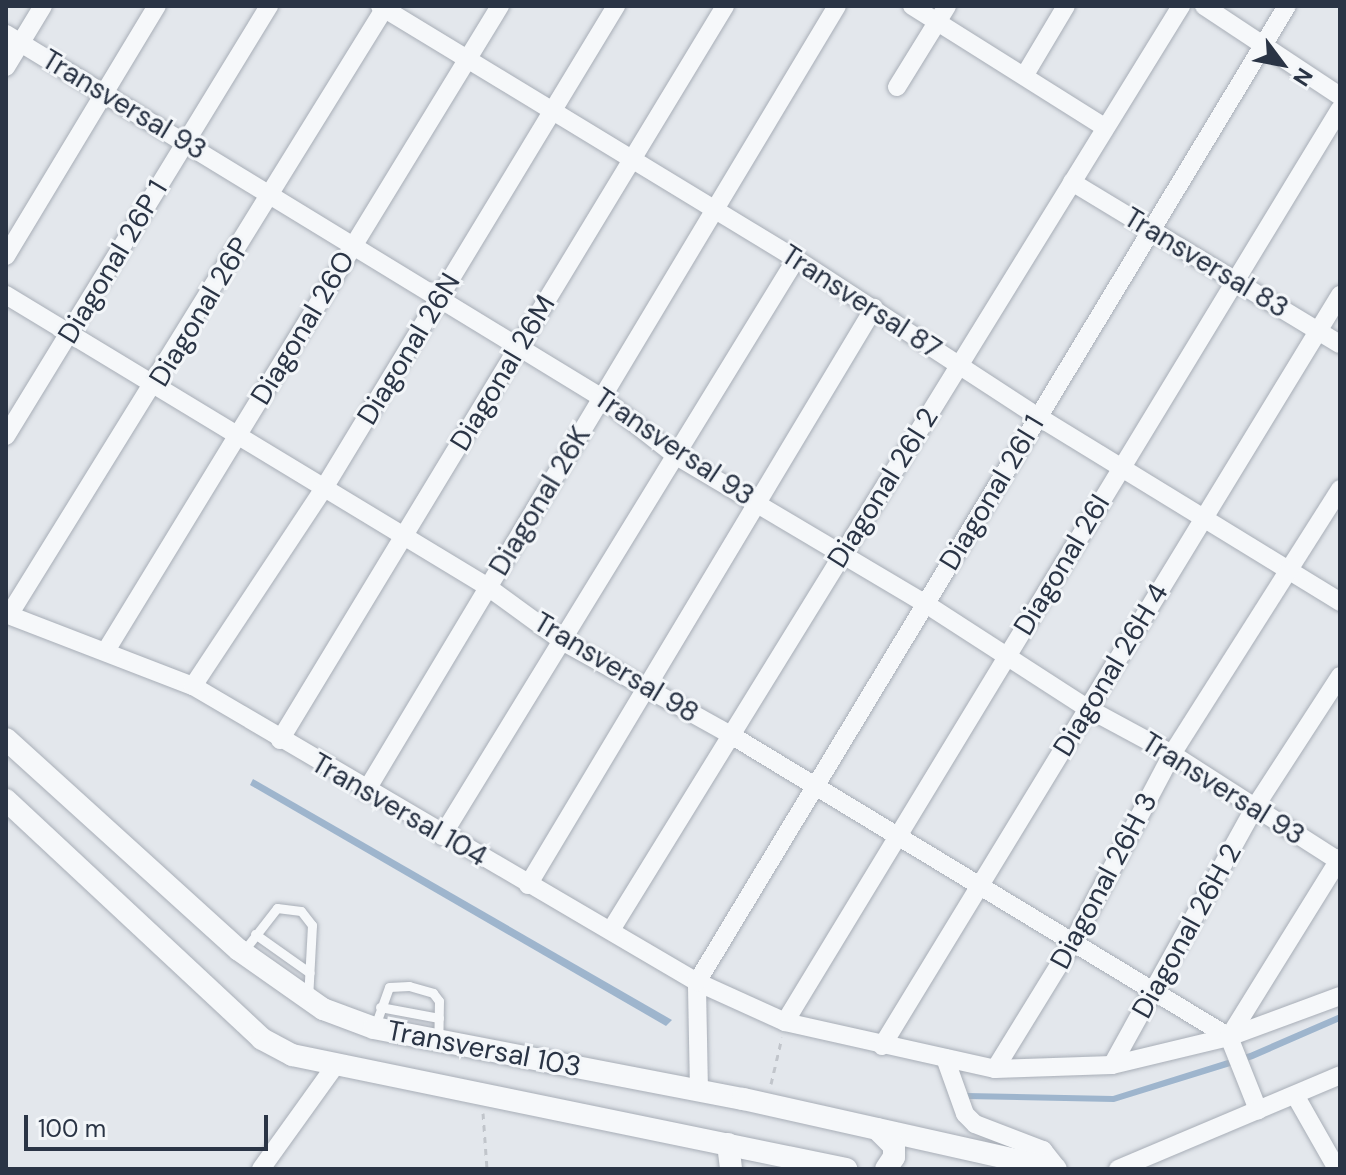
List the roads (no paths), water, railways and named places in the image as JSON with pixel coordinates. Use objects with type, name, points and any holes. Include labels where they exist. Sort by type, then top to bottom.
[{"type":"street","points":[[6,67],[13,38],[43,6]]},
{"type":"street","points":[[6,256],[157,6]]},
{"type":"street","name":"Diagonal 26P 1","points":[[6,436],[269,6]]},
{"type":"street","name":"Diagonal 26O","points":[[107,649],[500,6]]},
{"type":"street","name":"Diagonal 26N","points":[[193,686],[324,488],[616,6]]},
{"type":"street","name":"Diagonal 26M","points":[[280,740],[725,6]]},
{"type":"street","points":[[912,6],[942,14],[1104,127]]},
{"type":"street","points":[[1026,73],[1066,6]]},
{"type":"street","name":"Diagonal 26I 2","points":[[611,930],[1181,6]]},
{"type":"street","points":[[1204,6],[1340,96]]},
{"type":"street","name":"Diagonal 26I 1","points":[[697,982],[1287,6]]},
{"type":"street","name":"Transversal 87","points":[[384,7],[796,259],[1037,416],[1340,602]]},
{"type":"street","name":"Diagonal 26P","points":[[8,614],[156,385],[384,7]]},
{"type":"street","name":"Diagonal 26K","points":[[366,791],[715,210],[828,9]]},
{"type":"street","points":[[897,87],[942,14]]},
{"type":"street","name":"Transversal 93","points":[[13,38],[602,398],[675,455],[926,604],[1087,708],[1172,754],[1339,861]]},
{"type":"street","name":"Diagonal 26I","points":[[785,1022],[1340,109]]},
{"type":"street","name":"Transversal 83","points":[[1072,182],[1340,344]]},
{"type":"street","points":[[442,836],[796,259]]},
{"type":"street","name":"Transversal 98","points":[[6,295],[488,587],[562,641],[645,691],[731,735],[1155,992],[1232,1042]]},
{"type":"street","name":"Diagonal 26H 4","points":[[882,1046],[1340,295]]},
{"type":"street","points":[[528,885],[874,308]]},
{"type":"street","name":"Diagonal 26H 3","points":[[995,1069],[1073,942],[1172,754],[1340,489]]},
{"type":"street","name":"Transversal 104","points":[[8,614],[107,649],[193,686],[442,836],[697,982],[785,1022]]},
{"type":"street","name":"Diagonal 26H 2","points":[[1112,1065],[1255,807],[1340,676]]},
{"type":"street","name":"Transversal 103","points":[[6,739],[249,944],[307,1001],[1056,1169]]},
{"type":"street","points":[[6,766],[18,760],[38,766]]},
{"type":"street","name":"Transversal 103","points":[[6,800],[262,1039],[292,1055],[846,1169]]},
{"type":"street","points":[[1232,1042],[1339,861]]},
{"type":"street","points":[[697,982],[699,1091]]},
{"type":"street","points":[[785,1022],[995,1069],[1112,1065],[1232,1042],[1340,996]]},
{"type":"street","points":[[1232,1042],[1258,1110]]},
{"type":"street","points":[[945,1058],[965,1114],[975,1124],[1043,1150],[1056,1169]]},
{"type":"street","points":[[261,1169],[335,1066]]},
{"type":"street","points":[[1118,1169],[1340,1075]]},
{"type":"street","points":[[1295,1095],[1337,1169]]},
{"type":"street","points":[[877,1129],[894,1146],[894,1157],[886,1169]]},
{"type":"street","points":[[728,1144],[731,1169]]},
{"type":"street","points":[[960,1169],[968,1159],[983,1153]]},
{"type":"lane","points":[[307,1001],[310,973],[312,925],[301,911],[277,908],[249,944],[310,973]]},
{"type":"lane","points":[[377,1018],[389,987],[409,986],[433,993],[439,1001],[438,1029]]},
{"type":"water","points":[[253,779],[672,1020],[666,1026],[250,785]]},
{"type":"water","points":[[1340,1014],[1340,1021],[1253,1059],[1114,1102],[966,1099],[966,1093],[1113,1096],[1250,1053]]}]
